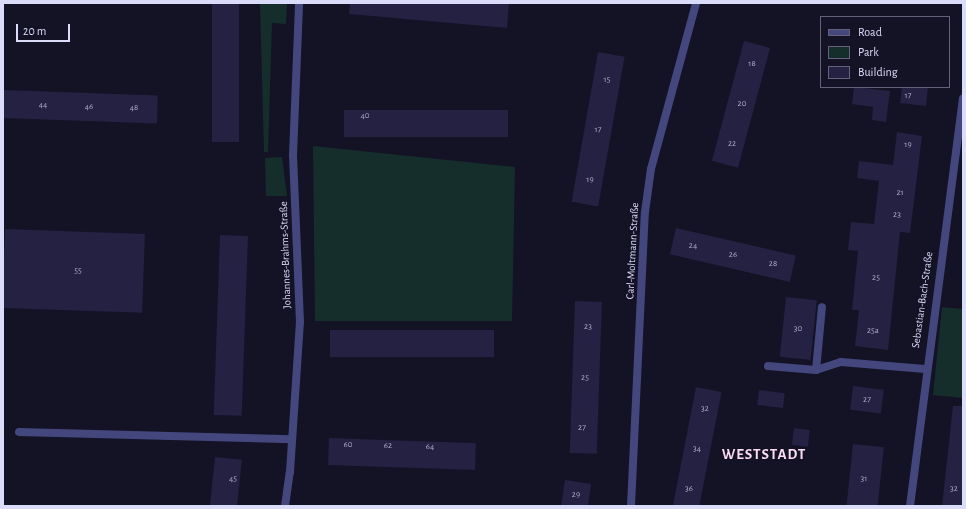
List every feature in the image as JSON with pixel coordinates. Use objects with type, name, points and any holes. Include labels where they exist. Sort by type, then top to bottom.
[{"type":"street","name":"Johannes-Brahms-Straße","points":[[284,506],[292,439],[300,322],[293,155],[299,3]]},
{"type":"street","name":"Carl-Moltmann-Straße","points":[[632,506],[645,212],[651,169],[696,3]]},
{"type":"street","name":"Sebastian-Bach-Straße","points":[[910,506],[925,369],[963,98]]},
{"type":"street","points":[[816,370],[822,307]]},
{"type":"street","points":[[768,366],[816,370],[841,362],[925,369]]},
{"type":"street","points":[[19,432],[292,439]]},
{"type":"green space","points":[[260,3],[287,3],[286,24],[272,23],[268,152],[264,152]]},
{"type":"green space","points":[[313,146],[515,167],[512,321],[315,321]]},
{"type":"green space","points":[[282,157],[287,196],[266,196],[265,158]]},
{"type":"green space","points":[[942,307],[963,309],[963,398],[933,395]]},
{"type":"building","points":[[212,3],[239,3],[239,142],[212,142]]},
{"type":"building","points":[[350,3],[509,3],[507,28],[349,14]]},
{"type":"building","points":[[744,41],[770,48],[738,168],[712,161]]},
{"type":"building","points":[[598,52],[625,57],[598,206],[572,202]]},
{"type":"building","points":[[854,88],[890,91],[886,122],[872,120],[873,107],[852,104]]},
{"type":"building","points":[[902,88],[928,88],[926,106],[900,103]]},
{"type":"building","points":[[3,90],[158,95],[157,123],[3,118]]},
{"type":"building","points":[[344,110],[508,110],[508,137],[344,137]]},
{"type":"building","points":[[897,132],[922,136],[910,233],[900,232],[888,350],[855,346],[859,310],[852,310],[858,251],[848,250],[851,222],[874,224],[879,181],[857,178],[859,161],[893,165]]},
{"type":"building","points":[[676,228],[796,256],[790,282],[670,254]]},
{"type":"building","points":[[5,229],[145,234],[142,313],[3,308]]},
{"type":"building","points":[[220,235],[248,236],[242,416],[214,415]]},
{"type":"building","points":[[786,297],[817,300],[811,360],[780,357]]},
{"type":"building","points":[[575,301],[602,302],[597,454],[570,453]]},
{"type":"building","points":[[330,330],[494,330],[494,357],[330,357]]},
{"type":"building","points":[[853,386],[884,390],[881,414],[850,410]]},
{"type":"building","points":[[696,387],[722,392],[699,506],[673,506]]},
{"type":"building","points":[[759,390],[785,393],[783,408],[757,405]]},
{"type":"building","points":[[953,406],[963,406],[963,506],[942,506]]},
{"type":"building","points":[[794,428],[810,430],[808,447],[792,445]]},
{"type":"building","points":[[329,438],[476,443],[475,470],[328,465]]},
{"type":"building","points":[[853,444],[884,447],[878,506],[846,506]]},
{"type":"building","points":[[215,457],[242,460],[237,506],[210,506]]},
{"type":"building","points":[[565,480],[591,484],[588,506],[561,506]]},
{"type":"district","name":"WESTSTADT","points":[[764,455]]}]
